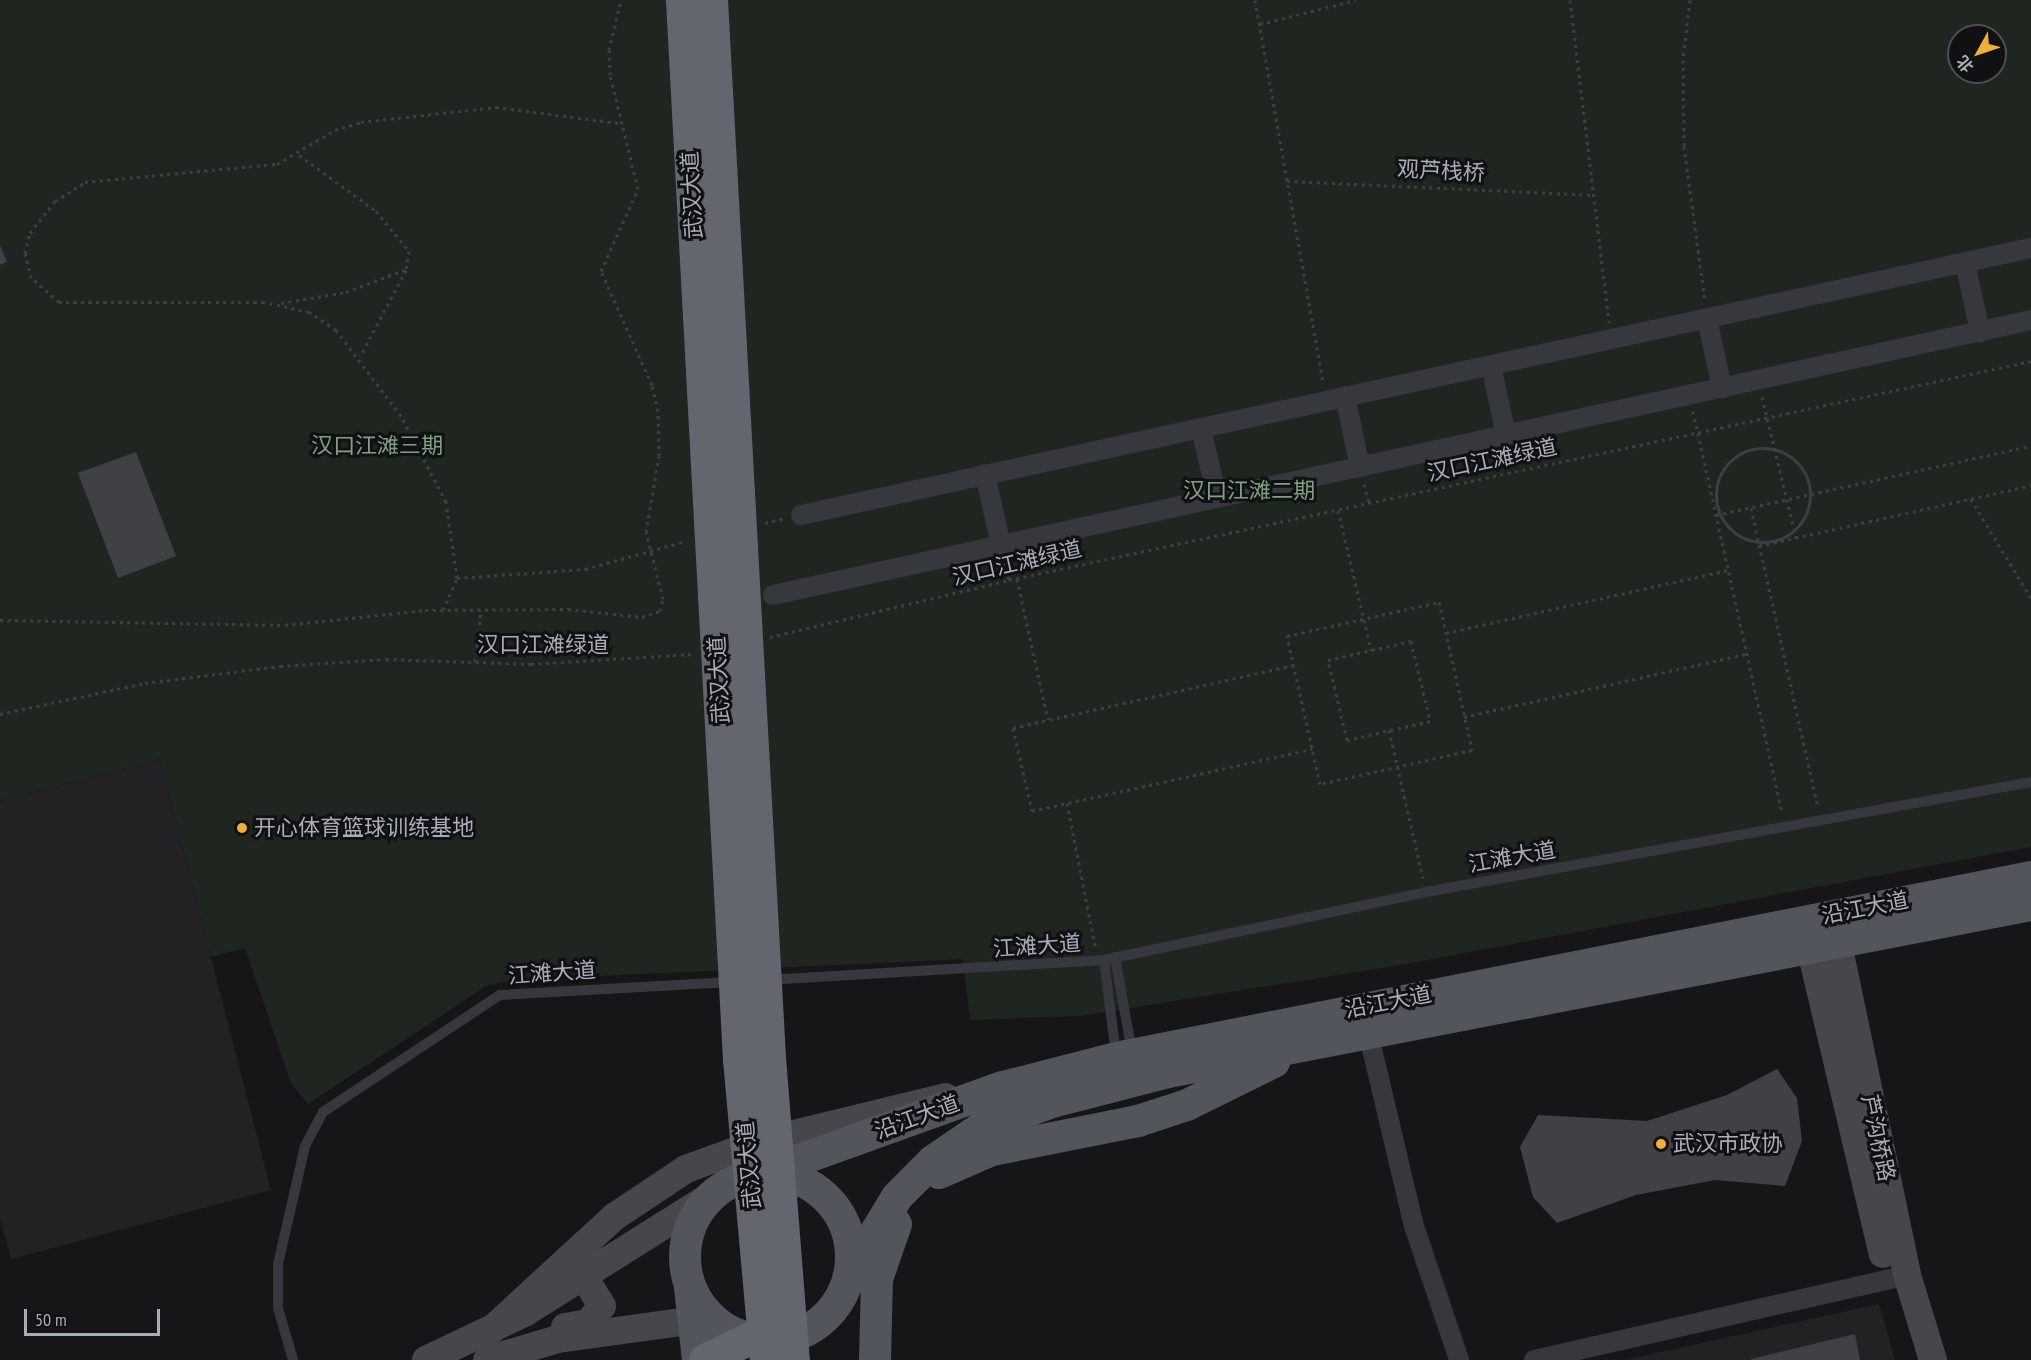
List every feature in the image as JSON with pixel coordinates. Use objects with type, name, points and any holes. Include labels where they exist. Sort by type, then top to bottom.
[{"type":"highway","name":"武汉大道","points":[[682,0],[739,1059],[758,1349]]},
{"type":"highway","name":"武汉大道","points":[[711,0],[768,1046],[793,1360]]},
{"type":"highway","points":[[705,1360],[758,1349]]},
{"type":"main road","name":"沿江大道","points":[[849,1276],[897,1197],[949,1149],[1010,1116],[1143,1077],[1368,1032],[1821,931],[2031,877]]},
{"type":"main road","name":"沿江大道","points":[[758,1175],[1003,1087],[1124,1056],[1821,931],[2031,905]]},
{"type":"main road","name":"芦沟桥路","points":[[1821,931],[1898,1277],[1913,1360]]},
{"type":"main road","points":[[897,1197],[924,1180],[992,1150],[1138,1121],[1187,1105],[1311,1044]]},
{"type":"main road","points":[[489,1332],[614,1217],[710,1157],[900,1106],[1003,1087]]},
{"type":"main road","points":[[426,1360],[489,1332],[584,1277],[690,1204],[758,1175],[800,1181],[834,1207],[848,1233],[849,1276],[838,1302],[818,1323],[758,1349],[703,1319],[519,1349],[487,1360]]},
{"type":"main road","points":[[874,1360],[882,1254],[924,1180]]},
{"type":"main road","points":[[698,1360],[703,1319],[689,1281],[686,1253],[692,1225],[718,1191]]},
{"type":"main road","points":[[519,1349],[540,1331],[583,1325],[597,1315],[600,1299],[584,1277]]},
{"type":"main road","name":"芦沟桥路","points":[[1898,1277],[1933,1360]]},
{"type":"street","points":[[801,515],[2031,248]]},
{"type":"street","points":[[1965,262],[1980,332]]},
{"type":"street","points":[[1707,319],[1722,388]]},
{"type":"street","points":[[773,595],[2031,320]]},
{"type":"street","points":[[1491,366],[1506,435]]},
{"type":"street","points":[[1345,396],[1360,467]]},
{"type":"street","points":[[1201,428],[1217,498]]},
{"type":"street","points":[[985,474],[1001,545]]},
{"type":"street","points":[[1368,1032],[1414,1226],[1458,1360]]},
{"type":"street","points":[[1534,1360],[1898,1277]]},
{"type":"lane","name":"江滩大道","points":[[755,981],[1106,959],[1426,892],[1821,823],[2031,782]]},
{"type":"lane","points":[[1106,959],[1124,1056]]},
{"type":"lane","points":[[1106,959],[1124,1056]]},
{"type":"lane","name":"江滩大道","points":[[293,1360],[279,1316],[278,1264],[305,1146],[323,1112],[500,995],[743,982]]},
{"type":"path","points":[[0,620],[285,625],[443,610],[481,609],[655,615],[663,599],[646,532],[659,456],[658,411],[652,385],[601,271],[638,189],[633,152],[618,123],[609,50],[621,0]]},
{"type":"path","points":[[1255,0],[1322,380]]},
{"type":"path","points":[[1260,24],[1356,0]]},
{"type":"path","points":[[1570,0],[1608,322]]},
{"type":"path","points":[[1690,0],[1683,60],[1684,146],[1707,319]]},
{"type":"path","points":[[406,270],[345,291],[279,304],[59,302],[31,278],[27,242],[46,208],[85,182],[277,165],[299,155],[350,124],[496,107],[618,123]]},
{"type":"path","points":[[299,155],[393,226],[409,251],[406,270],[360,357]]},
{"type":"path","name":"观芦栈桥","points":[[1287,181],[1593,195]]},
{"type":"path","points":[[279,304],[317,316],[360,357],[435,474],[456,540],[457,578],[443,610]]},
{"type":"path","name":"汉口江滩绿道","points":[[763,639],[1017,579],[2031,361]]},
{"type":"path","points":[[1767,418],[1796,538]]},
{"type":"path","points":[[1698,433],[1786,829]]},
{"type":"path","points":[[1718,515],[2031,446]]},
{"type":"path","points":[[1759,544],[1794,531],[1804,518],[1810,495],[1799,465],[1775,451],[1747,451],[1729,464],[1718,483],[1718,515],[1736,534],[1759,544],[1796,538],[2031,485]]},
{"type":"path","points":[[1971,499],[2031,598]]},
{"type":"path","points":[[1751,508],[1821,823]]},
{"type":"path","points":[[1338,510],[1371,650]]},
{"type":"path","points":[[755,525],[801,515]]},
{"type":"path","points":[[457,578],[585,569],[696,539]]},
{"type":"path","points":[[1445,633],[1728,570]]},
{"type":"path","points":[[1017,579],[1048,720]]},
{"type":"path","points":[[1439,602],[1445,633],[1472,750],[1320,784],[1287,636],[1439,602]]},
{"type":"path","points":[[475,662],[481,609]]},
{"type":"path","points":[[1411,641],[1430,721],[1389,730],[1347,740],[1328,660],[1411,641]]},
{"type":"path","name":"汉口江滩绿道","points":[[0,714],[145,683],[280,666],[386,659],[602,662],[701,653]]},
{"type":"path","points":[[1464,717],[1748,654]]},
{"type":"path","points":[[1294,665],[1013,728],[1032,811],[1312,749]]},
{"type":"path","points":[[1389,730],[1426,892]]},
{"type":"path","points":[[1067,803],[1106,959]]},
{"type":"shaded area","points":[[160,759],[271,1190],[11,1259],[0,1219],[0,801]]},
{"type":"shaded area","points":[[1879,1304],[1895,1360],[1625,1360]]},
{"type":"green space","name":"汉口江滩二期","points":[[0,0],[2031,0],[2031,847],[1406,964],[1080,1016],[970,1020],[963,959],[513,980],[486,986],[308,1104],[291,1083],[245,948],[211,957],[160,759],[0,801]]},
{"type":"building","points":[[0,245],[7,262],[0,265]]},
{"type":"building","points":[[136,452],[176,556],[118,578],[78,473]]},
{"type":"building","name":"武汉市政协","points":[[1777,1069],[1797,1098],[1802,1141],[1785,1186],[1715,1180],[1636,1195],[1557,1223],[1533,1197],[1520,1147],[1538,1115],[1647,1121],[1727,1095]]},
{"type":"building","points":[[1855,1334],[1860,1360],[1751,1360],[1751,1359]]},
{"type":"place","name":"开心体育篮球训练基地","points":[[242,828]]},
{"type":"place","name":"武汉市政协","points":[[1661,1144]]},
{"type":"park label","name":"汉口江滩三期","points":[[377,446]]}]
